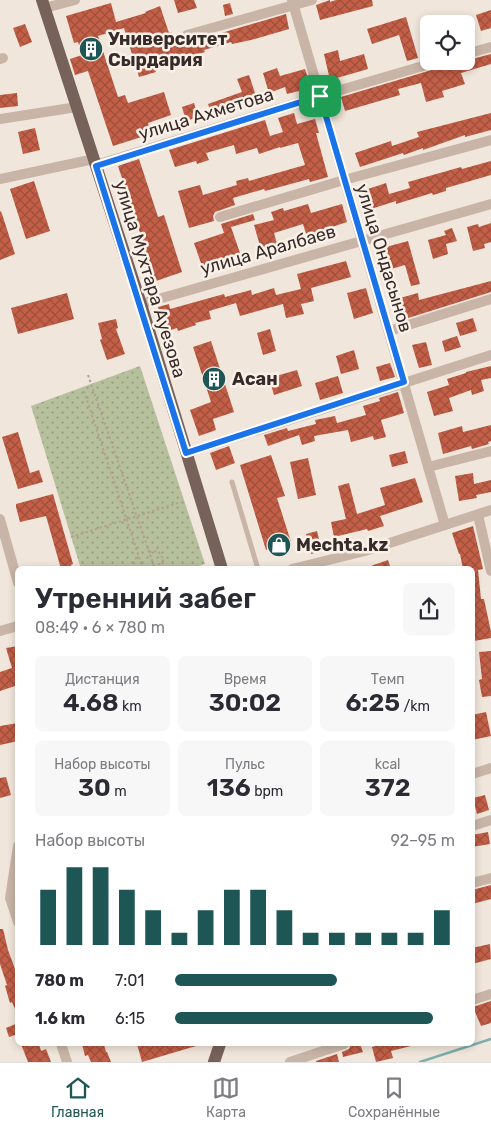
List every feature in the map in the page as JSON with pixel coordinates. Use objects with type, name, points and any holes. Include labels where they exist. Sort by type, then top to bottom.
[{"type":"main road","name":"улица Мухтара Ауезова","points":[[43,4],[141,304],[221,566]]},
{"type":"main road","points":[[214,1062],[219,1046]]},
{"type":"street","points":[[43,4],[75,0]]},
{"type":"street","points":[[187,35],[293,2],[312,0]]},
{"type":"street","name":"улица Ондасынов","points":[[293,2],[445,525]]},
{"type":"street","points":[[475,51],[491,46]]},
{"type":"street","name":"улица Ахметова","points":[[0,179],[95,162],[420,67]]},
{"type":"street","points":[[0,119],[77,108]]},
{"type":"street","points":[[220,217],[344,180],[491,140]]},
{"type":"street","name":"улица Аралбаев","points":[[141,304],[491,204]]},
{"type":"street","points":[[389,331],[491,300]]},
{"type":"street","points":[[186,453],[491,355]]},
{"type":"street","points":[[428,467],[491,451]]},
{"type":"street","points":[[304,566],[364,551],[491,510]]},
{"type":"street","points":[[478,515],[491,571]]},
{"type":"street","points":[[0,519],[15,572]]},
{"type":"street","points":[[0,630],[15,627]]},
{"type":"street","points":[[475,773],[491,768]]},
{"type":"street","points":[[475,825],[491,820]]},
{"type":"street","points":[[15,866],[10,898],[15,913]]},
{"type":"street","points":[[475,882],[491,878]]},
{"type":"street","points":[[475,999],[491,994]]},
{"type":"street","points":[[62,1046],[67,1062]]},
{"type":"street","points":[[290,1062],[338,1046]]},
{"type":"lane","points":[[232,482],[257,566]]},
{"type":"path","points":[[88,375],[154,566]]},
{"type":"path","points":[[84,391],[142,566]]},
{"type":"path","points":[[71,537],[181,502]]},
{"type":"path","points":[[149,552],[158,551],[164,560],[157,566]]},
{"type":"path","points":[[135,566],[134,562],[139,555]]},
{"type":"green space","points":[[140,366],[205,564],[199,566],[80,566],[31,406]]},
{"type":"building","points":[[174,0],[194,0],[197,8],[178,13]]},
{"type":"building","points":[[330,0],[330,2],[336,0],[372,0],[373,6],[320,20],[316,5]]},
{"type":"building","points":[[111,3],[116,22],[146,13],[160,6],[169,33],[171,32],[176,45],[286,14],[289,29],[251,40],[232,44],[231,42],[204,50],[205,52],[154,68],[156,72],[139,77],[124,28],[98,36],[118,97],[125,95],[128,103],[164,92],[171,115],[148,123],[151,134],[113,146],[88,71],[75,75],[70,59],[82,55],[78,42],[74,43],[66,16]]},
{"type":"building","points":[[230,3],[233,14],[225,16],[223,5]]},
{"type":"building","points":[[491,10],[491,28],[481,31],[476,15]]},
{"type":"building","points":[[406,17],[418,58],[407,61],[399,35],[372,44],[367,29]]},
{"type":"building","points":[[25,24],[32,42],[20,47],[13,28]]},
{"type":"building","points":[[338,50],[340,61],[364,54],[368,69],[330,80],[324,54]]},
{"type":"building","points":[[491,54],[491,64],[475,69],[475,58]]},
{"type":"building","points":[[277,68],[280,76],[305,69],[311,88],[287,94],[285,87],[269,93],[263,73]]},
{"type":"building","points":[[432,70],[471,70],[461,73],[465,84],[442,91],[444,97],[426,102],[421,83],[398,89],[400,95],[345,111],[341,97]]},
{"type":"building","points":[[249,75],[258,102],[213,119],[208,104],[242,92],[237,79]]},
{"type":"building","points":[[17,93],[18,106],[0,108],[0,95]]},
{"type":"building","points":[[194,103],[198,117],[186,121],[182,107]]},
{"type":"building","points":[[294,113],[297,124],[315,119],[319,133],[316,133],[328,177],[310,182],[309,179],[233,198],[235,205],[215,212],[213,216],[214,221],[189,228],[178,191],[200,185],[203,195],[237,185],[236,181],[248,178],[249,181],[305,165],[298,143],[259,154],[257,148],[236,154],[234,145],[206,153],[209,160],[197,164],[196,161],[175,167],[169,150],[265,120],[270,136],[283,132],[278,118]]},
{"type":"building","points":[[491,113],[491,130],[465,137],[465,135],[423,150],[423,148],[404,155],[403,153],[360,167],[355,153],[391,141],[392,146],[419,137],[417,132]]},
{"type":"building","points":[[35,128],[40,150],[23,154],[18,132]]},
{"type":"building","points":[[139,159],[158,217],[164,215],[182,272],[156,281],[118,166]]},
{"type":"building","points":[[491,161],[491,175],[446,188],[446,191],[433,195],[432,193],[396,204],[396,201],[371,209],[365,190],[386,183],[389,194],[410,188],[408,182],[461,167],[462,169]]},
{"type":"building","points":[[34,181],[50,231],[26,239],[10,189]]},
{"type":"building","points":[[308,204],[311,213],[342,204],[347,222],[307,237],[303,224],[274,233],[277,244],[261,249],[254,225],[274,220],[271,212],[283,208],[284,211]]},
{"type":"building","points":[[0,212],[15,254],[0,260]]},
{"type":"building","points":[[253,214],[255,220],[231,227],[240,253],[202,266],[194,243],[224,233],[221,224]]},
{"type":"building","points":[[491,223],[491,242],[484,244],[485,248],[473,251],[467,227],[478,224],[479,227]]},
{"type":"building","points":[[452,228],[457,241],[446,244],[448,254],[433,259],[428,240],[446,235],[444,231]]},
{"type":"building","points":[[408,241],[420,284],[411,286],[405,265],[391,269],[386,247]]},
{"type":"building","points":[[346,261],[351,277],[311,288],[314,301],[301,304],[304,314],[286,318],[283,304],[240,316],[236,303],[209,311],[211,319],[195,323],[196,325],[178,331],[177,328],[165,332],[158,307],[169,304],[170,309],[224,294],[225,297],[251,290],[252,295],[274,288],[276,295],[301,289],[297,274]]},
{"type":"building","points":[[491,281],[491,292],[405,319],[400,298],[418,293],[419,300]]},
{"type":"building","points":[[366,288],[373,313],[354,319],[347,293]]},
{"type":"building","points":[[67,293],[74,319],[18,334],[11,308]]},
{"type":"building","points":[[473,318],[477,331],[460,336],[456,323]]},
{"type":"building","points":[[116,319],[118,328],[116,329],[125,354],[107,360],[100,340],[102,339],[98,323]]},
{"type":"building","points":[[270,329],[276,351],[263,355],[257,333]]},
{"type":"building","points":[[457,336],[461,347],[445,352],[442,341]]},
{"type":"building","name":"Асан","points":[[211,341],[234,412],[213,419],[216,430],[199,436],[190,410],[211,402],[193,347]]},
{"type":"building","points":[[426,342],[432,365],[419,368],[412,345]]},
{"type":"building","points":[[354,350],[359,369],[341,374],[336,356]]},
{"type":"building","points":[[390,363],[395,377],[380,381],[376,367]]},
{"type":"building","points":[[491,366],[491,378],[481,380],[484,391],[472,395],[471,390],[449,398],[453,411],[434,416],[427,392],[449,385],[447,379]]},
{"type":"building","points":[[297,370],[302,386],[274,395],[269,378]]},
{"type":"building","points":[[338,376],[343,393],[320,400],[315,383]]},
{"type":"building","points":[[398,392],[404,413],[381,420],[386,437],[374,440],[373,436],[351,442],[348,430],[314,436],[315,441],[302,445],[299,435],[268,446],[264,435],[287,428],[288,431],[316,424],[315,420],[335,416],[337,423],[366,415],[363,406],[380,401],[379,398]]},
{"type":"building","points":[[491,425],[491,441],[488,442],[489,444],[472,449],[471,446],[443,454],[438,433],[462,426],[463,432]]},
{"type":"building","points":[[18,432],[30,473],[39,470],[43,482],[18,489],[2,437]]},
{"type":"building","points":[[229,446],[235,463],[216,470],[210,453]]},
{"type":"building","points":[[405,451],[408,463],[392,467],[389,455]]},
{"type":"building","points":[[271,455],[285,496],[277,498],[291,542],[266,550],[240,465]]},
{"type":"building","points":[[308,458],[316,495],[298,499],[290,462]]},
{"type":"building","points":[[473,473],[474,484],[491,480],[491,492],[476,495],[477,498],[459,501],[455,476]]},
{"type":"building","points":[[415,478],[423,502],[380,516],[384,526],[334,537],[331,522],[346,519],[338,486],[349,483],[357,514],[385,505],[380,488]]},
{"type":"building","points":[[53,494],[73,564],[71,566],[60,566],[46,516],[20,522],[16,504]]},
{"type":"building","points":[[473,526],[483,569],[478,570],[481,599],[484,599],[491,638],[475,641],[475,566],[462,566],[452,533]]},
{"type":"building","points":[[317,531],[322,551],[311,554],[306,534]]},
{"type":"building","points":[[388,560],[390,566],[371,566]]},
{"type":"building","points":[[15,646],[15,686],[0,691],[0,672],[12,668],[6,648]]},
{"type":"building","points":[[491,651],[491,696],[482,697],[479,680],[482,679],[479,652]]},
{"type":"building","points":[[486,712],[491,736],[475,739],[475,714]]},
{"type":"building","points":[[15,724],[15,742],[0,745],[0,726]]},
{"type":"building","points":[[6,777],[11,795],[0,798],[0,778]]},
{"type":"building","points":[[485,795],[489,810],[477,814],[475,798]]},
{"type":"building","points":[[488,832],[490,844],[475,846],[475,834]]},
{"type":"building","points":[[491,885],[491,899],[475,903],[475,889]]},
{"type":"building","points":[[0,929],[3,929],[15,969],[15,1009],[12,1002],[10,1003],[5,986],[7,985],[0,964]]},
{"type":"building","points":[[490,944],[491,959],[475,963],[475,947]]},
{"type":"building","points":[[491,1001],[491,1023],[481,1026],[475,1012],[475,1006]]},
{"type":"building","points":[[15,1024],[15,1035],[9,1037],[6,1028]]},
{"type":"building","points":[[22,1046],[40,1046],[41,1051],[46,1049],[51,1062],[28,1062]]},
{"type":"building","points":[[82,1046],[104,1046],[111,1062],[91,1062],[88,1055],[85,1056]]},
{"type":"building","points":[[138,1046],[196,1046],[142,1062]]},
{"type":"building","points":[[350,1046],[361,1046],[363,1052],[343,1057],[342,1052],[349,1049]]},
{"type":"building","points":[[411,1046],[391,1051],[393,1058],[376,1062],[372,1047]]},
{"type":"building","points":[[337,1054],[339,1062],[316,1062],[316,1061]]},
{"type":"waterway","points":[[475,1044],[491,1039]]},
{"type":"waterway","points":[[420,1062],[469,1046]]},
{"type":"place","name":"Университет Сырдария","points":[[91,49]]},
{"type":"place","name":"Асан","points":[[214,379]]},
{"type":"place","name":"Mechta.kz","points":[[279,545]]},
{"type":"route","points":[[320,96],[404,382],[186,453],[141,304],[96,166],[320,96]]}]
